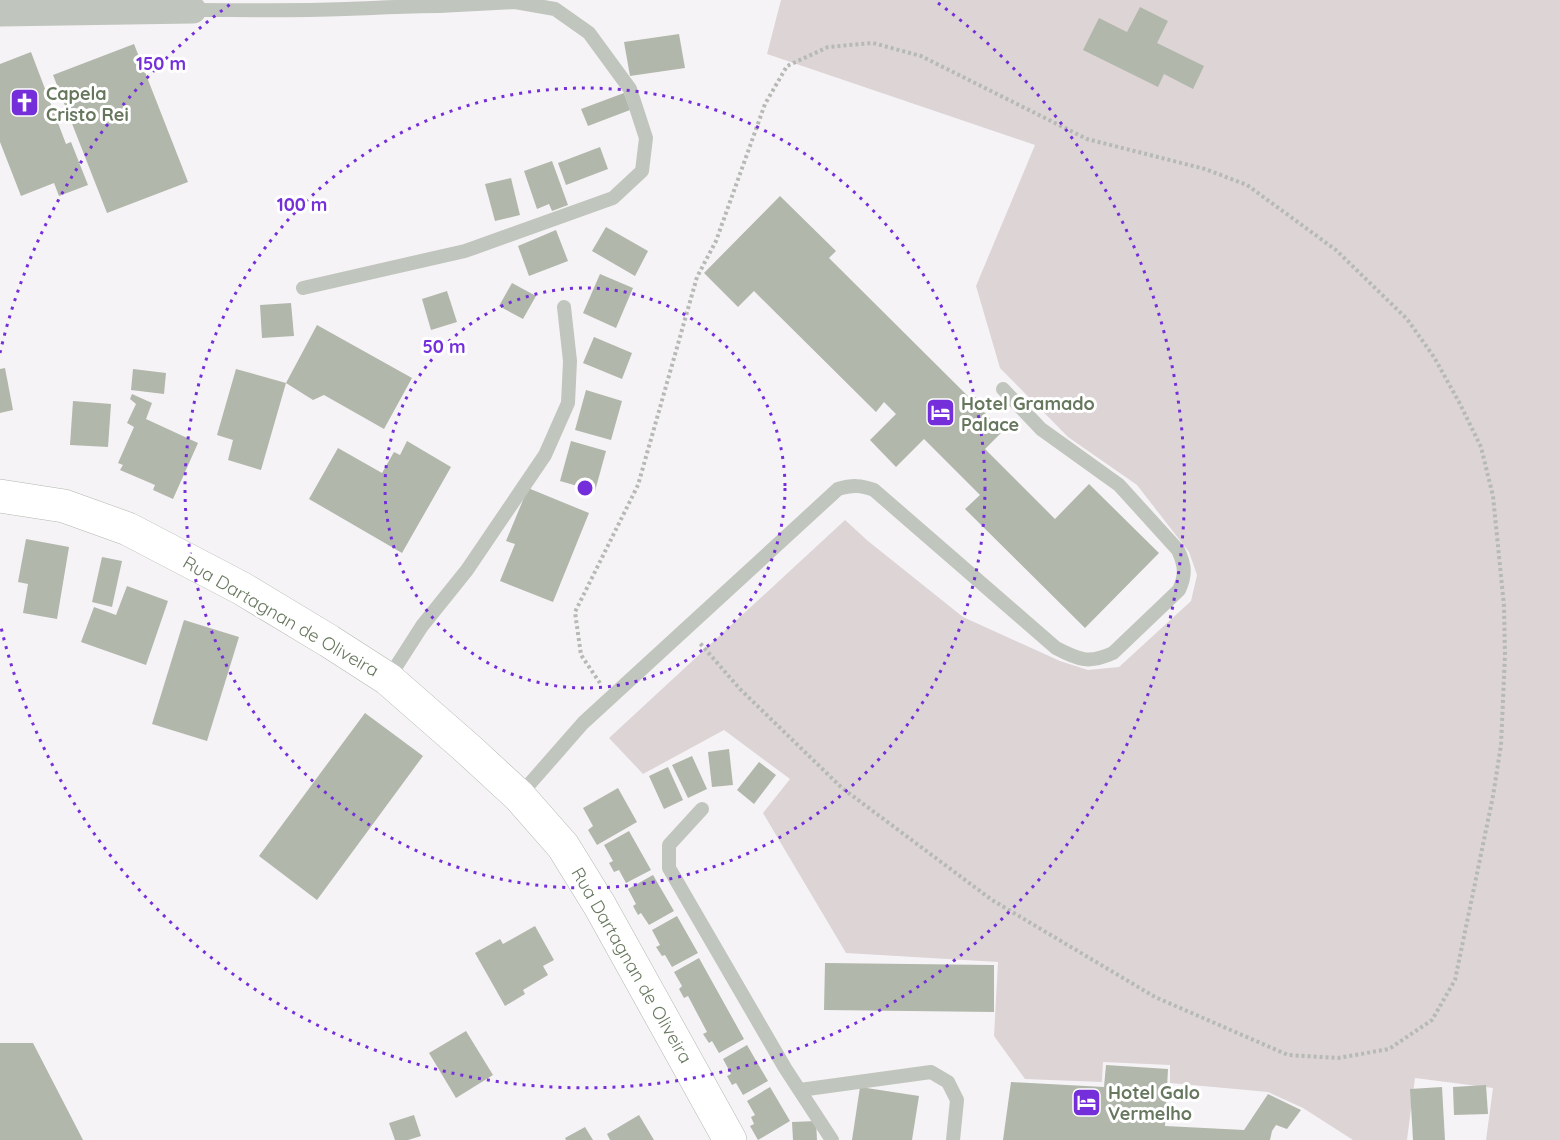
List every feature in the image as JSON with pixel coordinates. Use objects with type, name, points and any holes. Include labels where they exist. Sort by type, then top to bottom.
[{"type":"street","points":[[0,13],[193,10]]},
{"type":"street","name":"Rua Dartagnan de Oliveira","points":[[0,496],[64,506],[128,529],[241,588],[388,679],[468,749],[519,796],[563,846],[594,896],[730,1140]]},
{"type":"lane","points":[[193,10],[515,2],[555,9],[589,33],[630,89],[646,138],[642,171],[614,198],[465,251],[303,288]]},
{"type":"lane","points":[[388,679],[422,626],[467,570],[545,455],[568,404],[570,361],[564,307]]},
{"type":"lane","points":[[519,796],[583,723],[838,489],[849,486],[860,485],[874,490],[1056,648],[1087,660],[1113,653],[1179,590],[1185,578],[1184,562],[1178,550],[1119,485],[1041,429],[1003,389]]},
{"type":"lane","points":[[702,809],[669,845],[669,868],[832,1140]]},
{"type":"lane","points":[[800,1090],[931,1072],[948,1082],[957,1100],[953,1140]]},
{"type":"path","points":[[610,699],[581,655],[575,612],[638,485],[697,277],[716,241],[765,104],[788,66],[828,47],[873,43],[921,56],[1088,139],[1205,169],[1247,185],[1336,250],[1407,319],[1434,357],[1481,447],[1493,496],[1504,606],[1505,656],[1501,745],[1493,796],[1455,980],[1432,1020],[1389,1048],[1338,1058],[1288,1055],[1155,997],[992,900],[842,788],[740,689],[687,628]]},
{"type":"shaded area","points":[[781,0],[1560,0],[1560,1140],[1486,1140],[1493,1088],[1415,1078],[1407,1140],[1353,1140],[1303,1108],[1268,1092],[1170,1083],[1170,1065],[1103,1062],[1102,1082],[1025,1079],[994,1036],[998,962],[846,953],[763,813],[790,779],[724,730],[643,774],[609,738],[845,520],[963,617],[1060,661],[1088,670],[1119,667],[1191,601],[1197,575],[1189,552],[1137,485],[1068,437],[1000,368],[976,286],[1035,145],[767,54]]},
{"type":"building","points":[[1140,7],[1168,21],[1157,43],[1204,66],[1193,89],[1164,74],[1158,87],[1083,50],[1099,18],[1127,32]]},
{"type":"building","points":[[679,34],[685,68],[630,76],[624,42]]},
{"type":"building","points":[[134,44],[188,182],[107,213],[53,75]]},
{"type":"building","name":"Capela Cristo Rei","points":[[31,52],[66,144],[71,142],[88,185],[59,196],[54,183],[21,196],[0,142],[0,64]]},
{"type":"building","points":[[624,93],[630,110],[588,126],[581,109]]},
{"type":"building","points":[[600,147],[608,169],[566,185],[558,163]]},
{"type":"building","points":[[552,161],[568,205],[552,211],[549,204],[537,209],[524,171]]},
{"type":"building","points":[[511,178],[520,215],[495,221],[485,184]]},
{"type":"building","name":"Hotel Gramado Palace","points":[[780,196],[836,251],[829,258],[1003,431],[985,449],[1055,519],[1089,484],[1159,553],[1085,628],[965,509],[980,495],[924,439],[896,467],[870,440],[896,414],[884,402],[876,412],[754,291],[738,307],[704,273]]},
{"type":"building","points":[[606,227],[648,251],[635,276],[592,251]]},
{"type":"building","points":[[556,230],[568,261],[529,276],[518,246]]},
{"type":"building","points":[[600,274],[633,288],[616,328],[583,313]]},
{"type":"building","points":[[512,283],[536,296],[523,319],[499,306]]},
{"type":"building","points":[[447,291],[457,322],[431,330],[422,299]]},
{"type":"building","points":[[291,303],[294,336],[262,338],[260,305]]},
{"type":"building","points":[[317,325],[412,378],[384,429],[324,395],[313,400],[286,383]]},
{"type":"building","points":[[594,337],[632,353],[622,379],[583,363]]},
{"type":"building","points":[[5,368],[13,410],[0,413],[0,369]]},
{"type":"building","points":[[133,369],[166,373],[164,394],[131,390]]},
{"type":"building","points":[[236,369],[286,383],[261,470],[228,460],[233,440],[217,435]]},
{"type":"building","points":[[586,390],[622,401],[611,440],[575,430]]},
{"type":"building","points":[[132,394],[152,403],[146,419],[198,443],[173,499],[153,490],[155,485],[120,470],[123,465],[118,463],[134,427],[127,423],[136,404],[130,399]]},
{"type":"building","points":[[73,401],[111,404],[108,447],[70,445]]},
{"type":"building","points":[[407,441],[451,467],[402,553],[309,499],[338,448],[382,473],[394,452],[400,455]]},
{"type":"building","points":[[571,441],[606,451],[595,491],[560,481]]},
{"type":"building","points":[[528,488],[589,513],[553,602],[500,581],[515,544],[506,541]]},
{"type":"building","points":[[26,539],[69,547],[57,619],[23,613],[28,584],[18,582]]},
{"type":"building","points":[[102,557],[122,561],[112,607],[92,602]]},
{"type":"building","points":[[127,586],[168,601],[146,665],[81,642],[94,607],[116,615]]},
{"type":"building","points":[[184,620],[239,637],[207,741],[152,724]]},
{"type":"building","points":[[365,713],[423,756],[317,900],[259,856]]},
{"type":"building","points":[[729,749],[733,785],[712,787],[708,752]]},
{"type":"building","points":[[692,756],[707,789],[688,798],[672,765]]},
{"type":"building","points":[[759,762],[776,775],[754,804],[737,790]]},
{"type":"building","points":[[668,767],[683,800],[664,809],[649,776]]},
{"type":"building","points":[[618,788],[637,822],[597,845],[588,830],[593,826],[583,808]]},
{"type":"building","points":[[629,831],[651,870],[626,883],[619,870],[614,872],[609,863],[613,861],[604,845]]},
{"type":"building","points":[[653,875],[674,911],[649,925],[641,913],[638,915],[633,906],[636,904],[628,889]]},
{"type":"building","points":[[677,916],[698,953],[672,967],[665,955],[662,956],[656,947],[660,945],[652,930]]},
{"type":"building","points":[[535,926],[554,960],[543,966],[548,975],[523,990],[525,994],[505,1006],[475,953],[500,939],[503,944]]},
{"type":"building","points":[[699,958],[744,1039],[719,1053],[712,1041],[709,1043],[703,1034],[707,1032],[688,996],[684,998],[679,989],[682,986],[674,972]]},
{"type":"building","points":[[825,963],[994,965],[994,1012],[824,1010]]},
{"type":"building","points":[[466,1031],[493,1075],[456,1098],[429,1053]]},
{"type":"building","points":[[0,1043],[33,1043],[83,1140],[0,1140]]},
{"type":"building","points":[[747,1045],[768,1081],[743,1095],[736,1083],[732,1085],[727,1076],[731,1074],[723,1059]]},
{"type":"building","name":"Hotel Galo Vermelho","points":[[1106,1065],[1168,1069],[1165,1126],[1244,1130],[1268,1094],[1301,1110],[1287,1129],[1276,1125],[1270,1140],[1003,1140],[1011,1082],[1104,1087]]},
{"type":"building","points":[[1486,1085],[1488,1114],[1454,1115],[1453,1087]]},
{"type":"building","points":[[770,1087],[790,1121],[758,1140],[750,1126],[754,1124],[751,1117],[755,1115],[747,1101]]},
{"type":"building","points":[[860,1087],[919,1096],[912,1140],[852,1140]]},
{"type":"building","points":[[1442,1087],[1445,1140],[1413,1140],[1410,1089]]},
{"type":"building","points":[[414,1115],[421,1136],[408,1140],[395,1140],[389,1123]]},
{"type":"building","points":[[639,1115],[654,1140],[610,1140],[607,1134]]},
{"type":"building","points":[[816,1121],[817,1140],[793,1140],[792,1122]]},
{"type":"building","points":[[585,1127],[593,1140],[566,1140],[565,1138]]},
{"type":"place","name":"Capela Cristo Rei","points":[[25,103]]},
{"type":"place","name":"Hotel Gramado Palace","points":[[940,413]]},
{"type":"place","name":"Hotel Galo Vermelho","points":[[1087,1102]]}]
